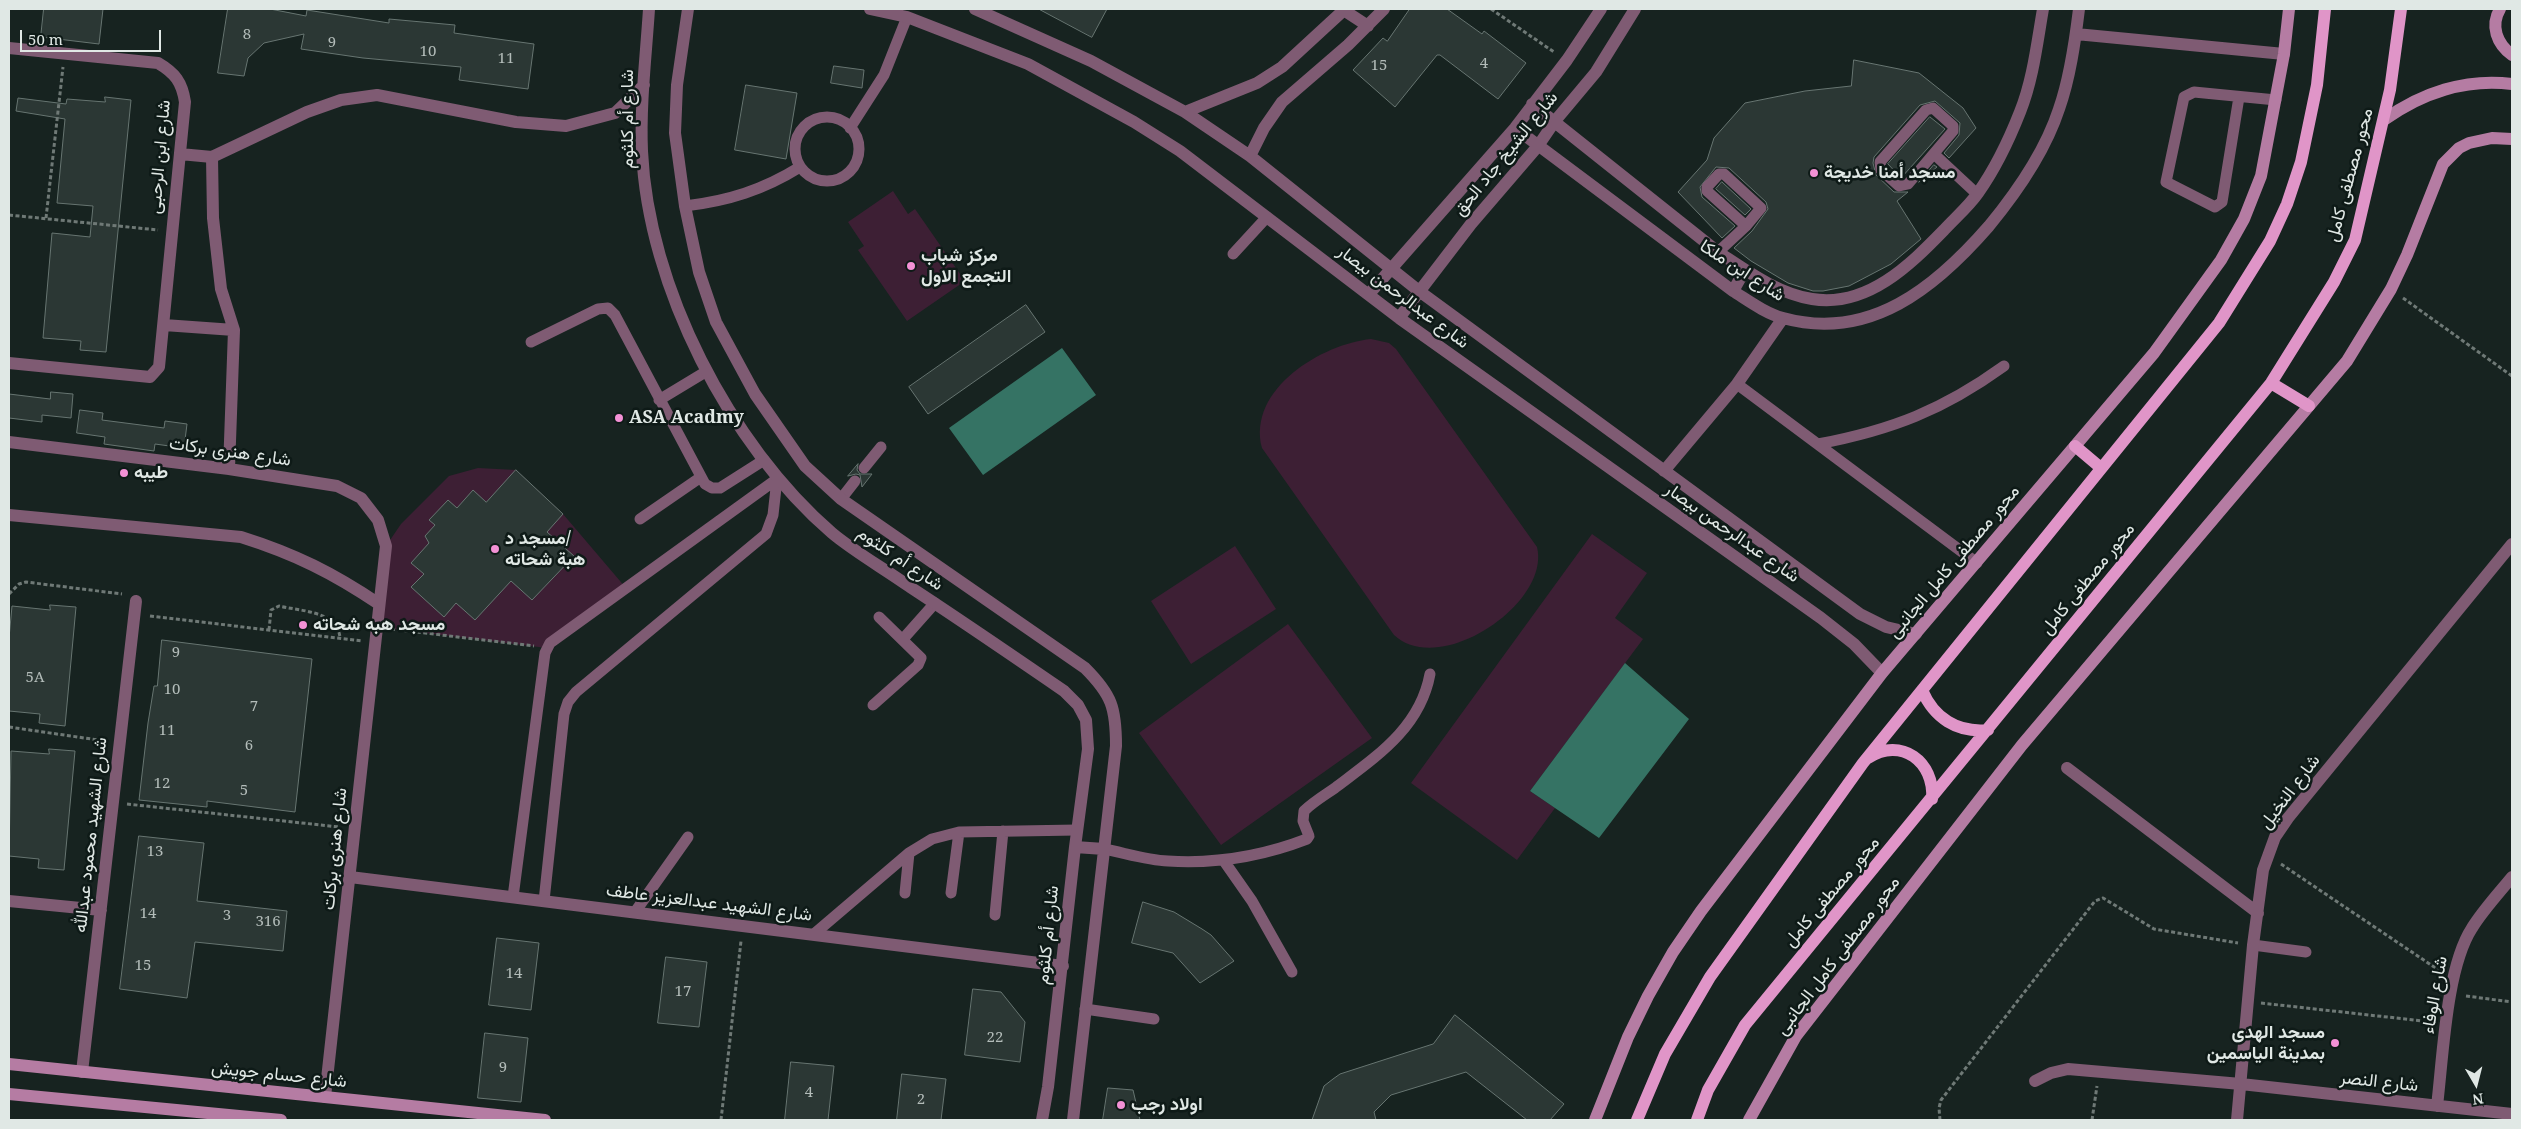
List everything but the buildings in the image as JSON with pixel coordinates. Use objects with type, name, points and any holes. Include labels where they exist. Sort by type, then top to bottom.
[{"type":"main road","points":[[1637,1120],[1665,1054],[1710,976],[1863,763],[2219,323],[2270,241],[2287,204],[2301,162],[2317,85],[2325,9]]},
{"type":"main road","name":"محور مصطفى كامل","points":[[1697,1120],[1717,1073],[1745,1025],[2271,383],[2334,282],[2355,240],[2384,120],[2401,9]]},
{"type":"main road","points":[[2271,383],[2309,406]]},
{"type":"main road","points":[[2075,446],[2102,468]]},
{"type":"main road","points":[[1922,690],[1932,708],[1947,722],[1967,730],[1988,730]]},
{"type":"main road","points":[[1863,763],[1870,757],[1887,750],[1905,752],[1913,756],[1929,774],[1933,788],[1932,799]]},
{"type":"street","name":"شارع أم كلثوم","points":[[649,9],[642,151],[650,214],[681,315],[707,371],[734,418],[777,479],[833,534],[1064,691],[1078,705],[1086,720],[1088,734],[1078,830],[1074,847],[1063,966],[1042,1120]]},
{"type":"street","name":"شارع أم كلثوم","points":[[688,9],[677,84],[675,133],[685,206],[699,272],[716,322],[755,394],[805,466],[841,499],[1084,668],[1103,687],[1114,715],[1116,746],[1073,1120]]},
{"type":"street","name":"شارع عبدالرحمن بيصار","points":[[870,9],[907,17],[1028,64],[1134,122],[1180,151],[1399,318],[1821,618],[1854,644],[1882,673]]},
{"type":"street","name":"شارع عبدالرحمن بيصار","points":[[975,9],[1091,62],[1185,112],[1250,156],[1420,291],[1860,614],[1886,627],[1916,634]]},
{"type":"street","points":[[1185,112],[1257,83],[1282,67],[1344,9],[1368,26]]},
{"type":"street","points":[[1250,156],[1271,116],[1282,102],[1368,26],[1384,9]]},
{"type":"street","name":"شارع الشيخ جاد الحق","points":[[1369,294],[1515,128],[1567,60],[1601,9]]},
{"type":"street","name":"شارع الشيخ جاد الحق","points":[[1399,318],[1472,224],[1538,146],[1555,121],[1596,72],[1635,9]]},
{"type":"street","name":"شارع ابن ملكا","points":[[1532,104],[1718,252],[1745,270],[1787,293],[1814,300],[1840,299],[1876,288],[1911,264],[1977,194],[2000,155],[2020,111],[2034,65],[2043,9]]},
{"type":"street","name":"شارع ابن ملكا","points":[[1515,128],[1734,291],[1760,308],[1782,318],[1810,323],[1849,322],[1888,311],[1927,288],[1966,253],[2005,207],[2036,160],[2059,110],[2076,34],[2079,9]]},
{"type":"street","name":"محور مصطفى كامل الجانبى","points":[[1595,1120],[1628,1037],[1673,952],[1701,911],[1882,673],[2154,353],[2221,260],[2244,219],[2261,176],[2284,54],[2288,9]]},
{"type":"street","points":[[2500,9],[2496,22],[2496,31],[2502,48],[2512,55]]},
{"type":"street","points":[[2076,34],[2284,54]]},
{"type":"street","name":"شارع ابن الرحبى","points":[[9,48],[158,62],[173,71],[182,85],[185,102],[159,368],[150,377],[9,363]]},
{"type":"street","points":[[2384,120],[2411,103],[2444,90],[2483,83],[2512,84]]},
{"type":"street","points":[[180,154],[212,157],[306,112],[341,100],[377,95],[516,122],[566,126],[615,113],[644,85]]},
{"type":"street","name":"محور مصطفى كامل الجانبى","points":[[1749,1120],[1796,1036],[2016,753],[2347,361],[2391,289],[2407,255],[2437,174],[2450,156],[2459,148],[2480,139],[2512,139]]},
{"type":"street","points":[[212,157],[213,218],[221,289],[234,330],[229,468]]},
{"type":"street","points":[[1734,291],[1745,270]]},
{"type":"street","points":[[1664,471],[1737,384],[1782,318]]},
{"type":"street","points":[[164,325],[234,330]]},
{"type":"street","name":"شارع هنرى بركات","points":[[9,442],[229,468],[337,486],[361,498],[378,520],[386,546],[325,1097]]},
{"type":"street","points":[[9,515],[241,538],[278,549],[313,564],[379,604]]},
{"type":"street","name":"شارع النخيل","points":[[2237,1120],[2253,945],[2267,854],[2288,818],[2512,544]]},
{"type":"street","name":"شارع الشهيد محمود عبدالله","points":[[82,1072],[118,743],[136,608]]},
{"type":"street","points":[[2067,768],[2258,913]]},
{"type":"street","points":[[1074,847],[1104,849]]},
{"type":"street","name":"شارع الشهيد عبدالعزيز عاطف","points":[[350,877],[1063,966]]},
{"type":"street","name":"شارع الوفاء","points":[[2436,1106],[2453,980],[2460,951],[2472,928],[2512,877]]},
{"type":"street","points":[[9,900],[101,910]]},
{"type":"street","name":"شارع حسام جويش","points":[[9,1064],[545,1120]]},
{"type":"street","name":"شارع النصر","points":[[2035,1081],[2051,1073],[2068,1069],[2241,1084],[2512,1114]]},
{"type":"street","points":[[9,1094],[281,1120]]},
{"type":"lane","points":[[850,128],[884,75],[907,17]]},
{"type":"lane","points":[[2239,97],[2222,202],[2215,207],[2169,185],[2166,177],[2186,95],[2194,92],[2276,100]]},
{"type":"lane","points":[[1930,108],[1933,108],[1954,130],[1934,154],[1904,186],[1899,186],[1880,170],[1880,162],[1930,108]]},
{"type":"lane","points":[[818,118],[836,119],[850,128],[855,135],[859,152],[852,168],[838,179],[821,181],[805,174],[796,159],[795,142],[798,134],[810,122],[818,118]]},
{"type":"lane","points":[[1934,154],[1977,194]]},
{"type":"lane","points":[[685,206],[715,203],[745,195],[774,183],[800,167]]},
{"type":"lane","points":[[1718,252],[1746,226],[1760,211],[1760,207],[1724,174],[1719,174],[1707,187],[1707,191],[1746,226]]},
{"type":"lane","points":[[1233,254],[1267,217]]},
{"type":"lane","points":[[531,342],[598,309],[608,308],[615,315],[705,484],[712,488],[720,488],[764,460]]},
{"type":"lane","points":[[1818,444],[1858,437],[1897,425],[1935,409],[1971,390],[2004,366]]},
{"type":"lane","points":[[659,400],[707,371]]},
{"type":"lane","points":[[1737,384],[1977,563]]},
{"type":"lane","points":[[864,468],[881,447]]},
{"type":"lane","points":[[640,519],[701,477]]},
{"type":"lane","points":[[514,897],[547,648],[554,639],[777,479]]},
{"type":"lane","points":[[544,901],[564,714],[568,702],[576,692],[762,538],[770,525],[777,479]]},
{"type":"lane","points":[[841,499],[855,481]]},
{"type":"lane","points":[[903,639],[935,603]]},
{"type":"lane","points":[[873,705],[920,662],[919,654],[879,617]]},
{"type":"lane","points":[[1104,849],[1167,862],[1224,861],[1276,850],[1307,840],[1309,836],[1302,821],[1304,810],[1360,769],[1410,724],[1423,700],[1430,674]]},
{"type":"lane","points":[[814,934],[909,853],[932,839],[959,832],[1078,830]]},
{"type":"lane","points":[[951,893],[959,832]]},
{"type":"lane","points":[[995,915],[1003,832]]},
{"type":"lane","points":[[635,912],[688,837]]},
{"type":"lane","points":[[905,893],[909,853]]},
{"type":"lane","points":[[1224,861],[1256,908],[1292,972]]},
{"type":"lane","points":[[2253,945],[2306,952]]},
{"type":"lane","points":[[1085,1009],[1154,1019]]},
{"type":"path","points":[[1491,9],[1567,60]]},
{"type":"path","points":[[46,218],[65,54]]},
{"type":"path","points":[[9,215],[171,232]]},
{"type":"path","points":[[2391,289],[2512,376]]},
{"type":"path","points":[[9,594],[18,584],[26,582],[134,595],[136,608],[269,630],[375,642]]},
{"type":"path","points":[[269,630],[271,610],[279,606],[326,617],[334,621],[340,629],[340,638]]},
{"type":"path","points":[[377,627],[547,648]]},
{"type":"path","points":[[9,727],[118,743]]},
{"type":"path","points":[[113,802],[355,828]]},
{"type":"path","points":[[2267,854],[2453,980]]},
{"type":"path","points":[[1940,1120],[1939,1108],[1941,1100],[2095,901],[2103,898],[2113,902],[2154,929],[2253,945]]},
{"type":"path","points":[[721,1120],[743,925]]},
{"type":"path","points":[[2451,994],[2512,1002]]},
{"type":"path","points":[[2248,1002],[2447,1023]]},
{"type":"path","points":[[2092,1120],[2098,1072]]},
{"type":"shaded area","name":"مركز شباب التجمع الاول","points":[[893,191],[908,214],[915,209],[965,281],[907,321],[858,250],[864,246],[848,222]]},
{"type":"shaded area","points":[[1371,339],[1389,343],[1396,349],[1537,547],[1537,569],[1527,590],[1510,611],[1488,628],[1463,641],[1438,647],[1414,646],[1394,635],[1262,448],[1260,427],[1266,407],[1277,389],[1292,373],[1311,360],[1331,350]]},
{"type":"shaded area","points":[[1062,348],[1096,395],[983,475],[949,428]]},
{"type":"shaded area","points":[[478,468],[516,470],[563,514],[626,588],[547,648],[377,627],[386,546],[401,524],[449,476]]},
{"type":"shaded area","points":[[1592,534],[1647,573],[1615,618],[1643,639],[1530,791],[1555,808],[1517,860],[1411,783]]},
{"type":"shaded area","points":[[1235,546],[1276,609],[1191,664],[1151,601]]},
{"type":"shaded area","points":[[1288,624],[1372,738],[1221,845],[1139,733]]},
{"type":"shaded area","points":[[1625,663],[1689,719],[1599,838],[1530,791]]},
{"type":"place","name":"مسجد أمنا خديجة","points":[[1814,173]]},
{"type":"place","name":"مركز شباب التجمع الاول","points":[[911,266]]},
{"type":"place","name":"ASA Acadmy","points":[[619,418]]},
{"type":"place","name":"طيبه","points":[[124,473]]},
{"type":"place","name":"مسجد د/ هبة شحاته","points":[[495,549]]},
{"type":"place","name":"مسجد هبه شحاته","points":[[303,625]]},
{"type":"place","name":"مسجد الهدى بمدينة الياسمين","points":[[2335,1043]]},
{"type":"place","name":"اولاد رجب","points":[[1121,1105]]}]
